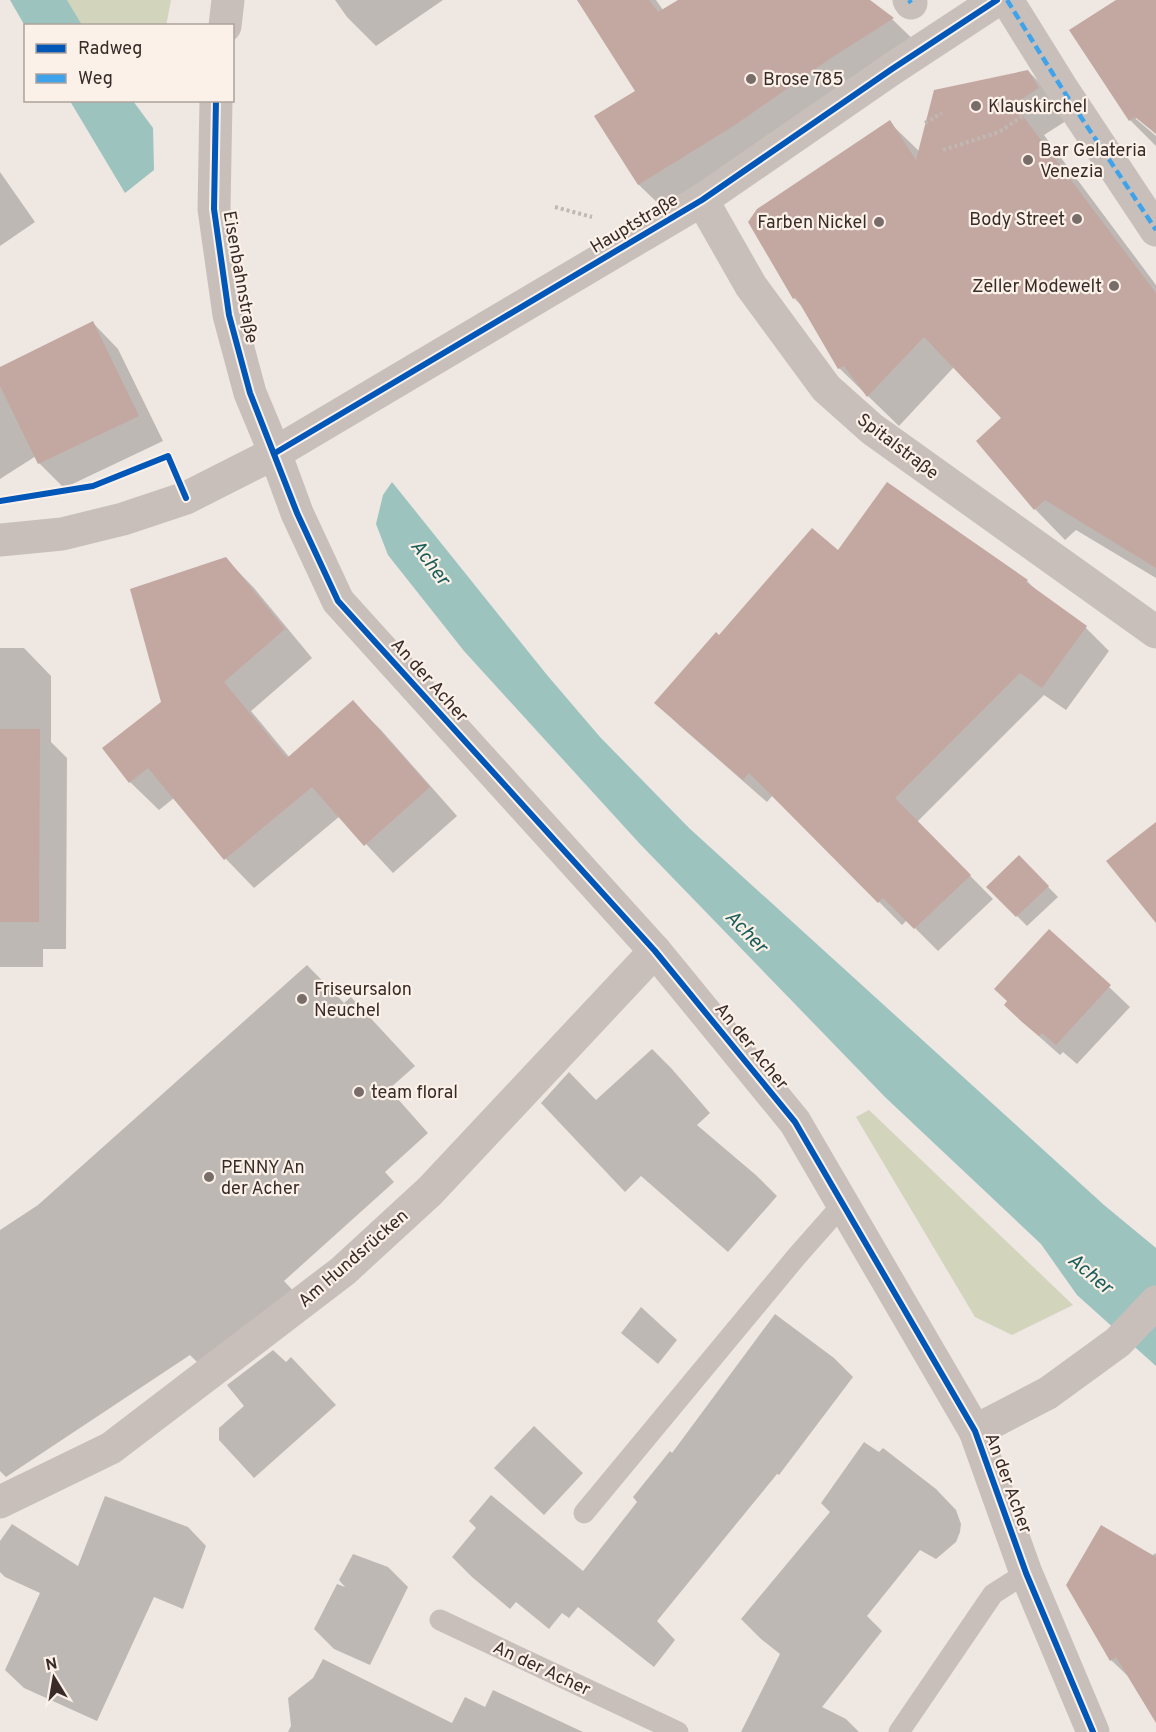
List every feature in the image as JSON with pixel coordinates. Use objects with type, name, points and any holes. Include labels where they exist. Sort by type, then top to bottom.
[{"type":"street","points":[[225,24],[228,0]]},
{"type":"street","name":"Hauptstraße","points":[[0,540],[62,534],[123,519],[186,498],[274,453],[702,200],[892,69],[997,0]]},
{"type":"street","points":[[1006,0],[1156,230]]},
{"type":"street","name":"Eisenbahnstraße","points":[[216,102],[214,209],[229,315],[250,393],[274,453]]},
{"type":"street","name":"Spitalstraße","points":[[702,200],[752,286],[826,388],[872,429],[1154,627]]},
{"type":"street","name":"An der Acher","points":[[274,453],[297,513],[338,601],[655,951],[795,1122],[975,1431],[1026,1573],[1093,1732]]},
{"type":"street","name":"Am Hundsrücken","points":[[0,1502],[111,1448],[343,1271],[430,1191],[655,951]]},
{"type":"street","points":[[975,1431],[1048,1393],[1118,1342],[1156,1302]]},
{"type":"lane","points":[[584,1513],[842,1205]]},
{"type":"lane","points":[[898,1732],[993,1594],[1026,1573]]},
{"type":"lane","name":"An der Acher","points":[[440,1620],[678,1732]]},
{"type":"path","points":[[942,150],[999,132],[1063,90]]},
{"type":"path","points":[[925,123],[942,113]]},
{"type":"green space","points":[[67,0],[171,0],[166,24],[81,24]]},
{"type":"green space","points":[[869,1110],[1073,1305],[1012,1335],[975,1317],[856,1117]]},
{"type":"water","points":[[10,0],[67,0],[81,24],[24,24]]},
{"type":"water","points":[[71,102],[134,102],[153,128],[154,170],[125,193]]},
{"type":"water","name":"Acher","points":[[392,482],[547,675],[600,737],[689,828],[1104,1205],[1156,1248],[1156,1366],[1077,1295],[1041,1244],[885,1097],[640,844],[464,651],[388,555],[376,524],[383,495]]},
{"type":"building","points":[[577,0],[649,0],[658,12],[678,0],[870,0],[894,18],[828,60],[735,125],[638,185],[594,116],[635,91]]},
{"type":"building","points":[[1116,0],[1156,0],[1156,134],[1135,117],[1129,121],[1069,30]]},
{"type":"building","points":[[1028,70],[1039,88],[1014,104],[1156,293],[1156,568],[1045,500],[1034,510],[976,441],[1001,418],[924,337],[867,397],[844,366],[838,369],[796,297],[793,299],[748,222],[757,209],[890,120],[916,160],[934,90]]},
{"type":"building","points":[[93,321],[139,416],[38,464],[0,386],[0,367]]},
{"type":"building","points":[[887,482],[1028,580],[1026,582],[1087,626],[1042,688],[1020,673],[895,798],[971,875],[914,929],[883,898],[878,903],[749,773],[743,780],[654,703],[716,632],[719,635],[812,528],[838,550]]},
{"type":"building","points":[[226,557],[285,629],[224,682],[287,758],[353,700],[430,787],[364,846],[312,787],[224,860],[148,768],[129,783],[102,748],[161,702],[130,589]]},
{"type":"building","points":[[0,729],[40,729],[39,922],[0,922]]},
{"type":"building","points":[[1156,822],[1156,923],[1106,861]]},
{"type":"building","points":[[1019,855],[1049,886],[1016,917],[986,887]]},
{"type":"building","points":[[1049,929],[1111,985],[1056,1045],[1042,1033],[1039,1036],[1022,1022],[1004,1005],[1007,1001],[994,989]]},
{"type":"building","points":[[1101,1525],[1156,1557],[1156,1723],[1116,1657],[1110,1661],[1066,1585]]},
{"type":"marked path","points":[[1007,0],[1063,90],[1156,230]]},
{"type":"cycle path","points":[[275,453],[702,200],[892,69],[997,0]]},
{"type":"cycle path","points":[[216,102],[214,209],[229,315],[250,393],[297,513],[338,601],[655,951],[795,1122],[975,1431],[1026,1573],[1093,1732]]},
{"type":"cycle path","points":[[0,501],[93,486],[168,456],[186,498]]},
{"type":"place","name":"Brose 785","points":[[751,79]]},
{"type":"place","name":"Klauskirchel","points":[[976,106]]},
{"type":"place","name":"Bar Gelateria Venezia","points":[[1028,160]]},
{"type":"place","name":"Body Street","points":[[1077,219]]},
{"type":"place","name":"Farben Nickel","points":[[879,222]]},
{"type":"place","name":"Zeller Modewelt","points":[[1114,286]]},
{"type":"place","name":"Friseursalon Neuchel","points":[[302,999]]},
{"type":"place","name":"team floral","points":[[359,1092]]},
{"type":"place","name":"PENNY An der Acher","points":[[209,1177]]}]
